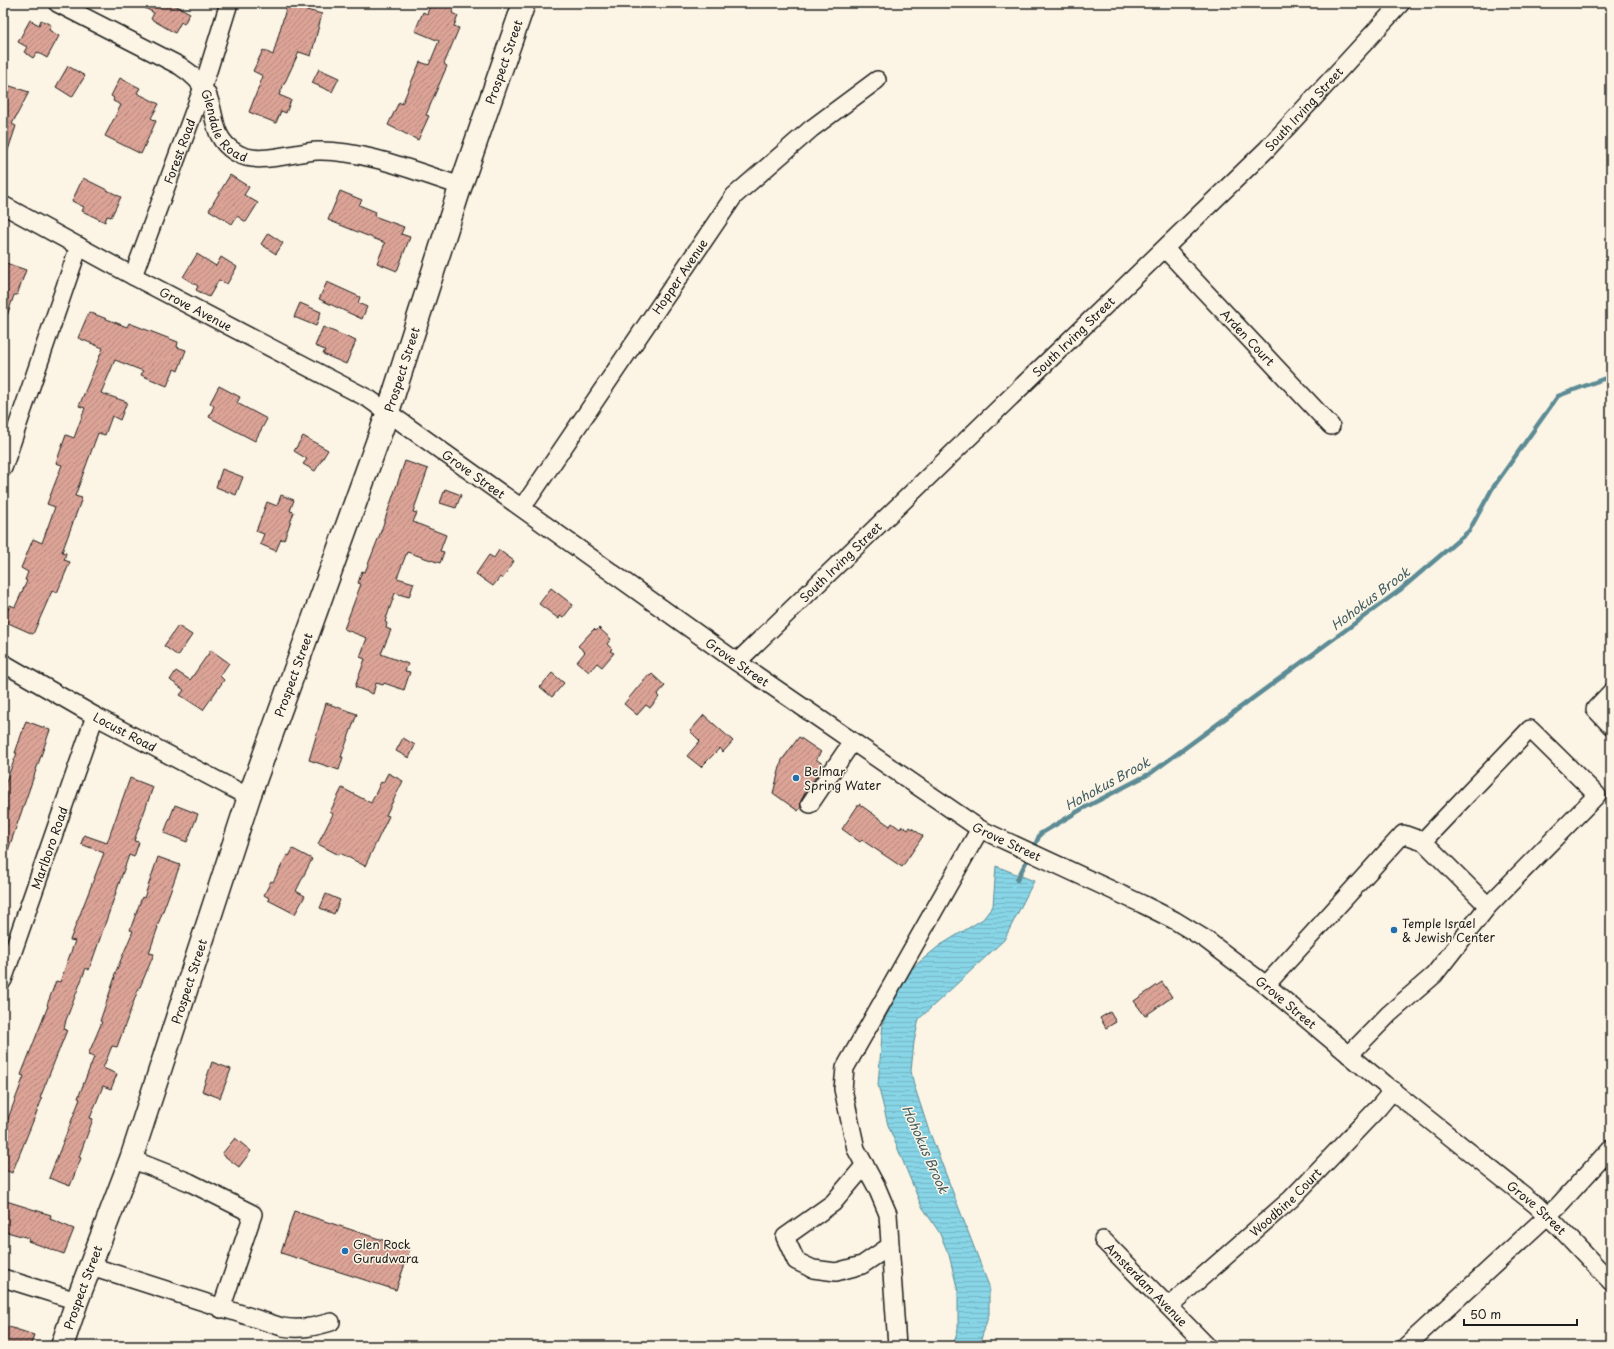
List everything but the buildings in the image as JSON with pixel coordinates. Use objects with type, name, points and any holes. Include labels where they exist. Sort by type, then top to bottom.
[{"type":"main road","name":"Prospect Street","points":[[62,1346],[77,1301],[131,1159],[249,797],[388,412],[461,186],[524,3]]},
{"type":"street","name":"Glendale Road","points":[[57,3],[180,66],[193,75],[203,87],[212,108],[213,121],[217,133],[226,145],[236,153],[247,158],[260,159],[305,152],[339,152],[391,163],[461,186]]},
{"type":"street","name":"Forest Road","points":[[133,276],[203,87],[229,3]]},
{"type":"street","name":"South Irving Street","points":[[737,662],[1267,149],[1401,3]]},
{"type":"street","name":"Hopper Avenue","points":[[521,507],[534,491],[734,196],[811,129],[877,80]]},
{"type":"street","name":"Grove Avenue","points":[[3,205],[133,276],[362,395],[388,412]]},
{"type":"street","points":[[3,468],[79,246]]},
{"type":"street","name":"Arden Court","points":[[1165,249],[1330,426]]},
{"type":"street","name":"Grove Street","points":[[388,412],[737,662],[980,829],[1174,920],[1205,939],[1266,985],[1548,1215],[1611,1282]]},
{"type":"street","name":"Locust Road","points":[[3,663],[95,716],[249,797]]},
{"type":"street","points":[[1611,692],[1595,709],[1611,726]]},
{"type":"street","name":"Marlboro Road","points":[[3,980],[95,716]]},
{"type":"street","points":[[1349,1054],[1389,1014],[1434,975],[1488,906],[1597,795],[1530,729],[1423,841]]},
{"type":"street","points":[[810,804],[852,742]]},
{"type":"street","points":[[897,1346],[888,1214],[877,1188],[856,1149],[843,1089],[845,1068],[980,829]]},
{"type":"street","points":[[1266,985],[1403,834],[1423,841],[1488,906]]},
{"type":"street","name":"Woodbine Court","points":[[1169,1306],[1291,1199],[1383,1103],[1393,1090]]},
{"type":"street","points":[[1406,1346],[1559,1205],[1611,1148]]},
{"type":"street","points":[[131,1159],[188,1182],[253,1214],[221,1309]]},
{"type":"street","points":[[865,1165],[832,1203],[785,1237],[796,1261],[813,1269],[836,1272],[862,1265],[890,1246]]},
{"type":"street","name":"Amsterdam Avenue","points":[[1103,1240],[1208,1346]]},
{"type":"street","points":[[90,1266],[282,1328],[295,1330],[331,1322]]},
{"type":"street","points":[[3,1278],[77,1301]]},
{"type":"water","points":[[996,866],[1034,881],[1004,940],[919,1019],[914,1042],[911,1071],[928,1128],[989,1286],[989,1314],[979,1346],[953,1346],[958,1330],[958,1291],[949,1255],[939,1232],[921,1205],[888,1125],[878,1085],[883,1022],[911,969],[939,946],[983,919],[993,906]]},
{"type":"waterway","name":"Hohokus Brook","points":[[1033,850],[1040,834],[1082,809],[1151,773],[1400,590],[1469,531],[1492,489],[1558,396],[1611,376]]},
{"type":"waterway","name":"Hohokus Brook","points":[[1017,880],[1029,856]]},
{"type":"place","name":"Belmar Spring Water","points":[[796,778]]},
{"type":"place","name":"Temple Israel & Jewish Center","points":[[1394,930]]},
{"type":"place","name":"Glen Rock Gurudwara","points":[[345,1251]]}]
